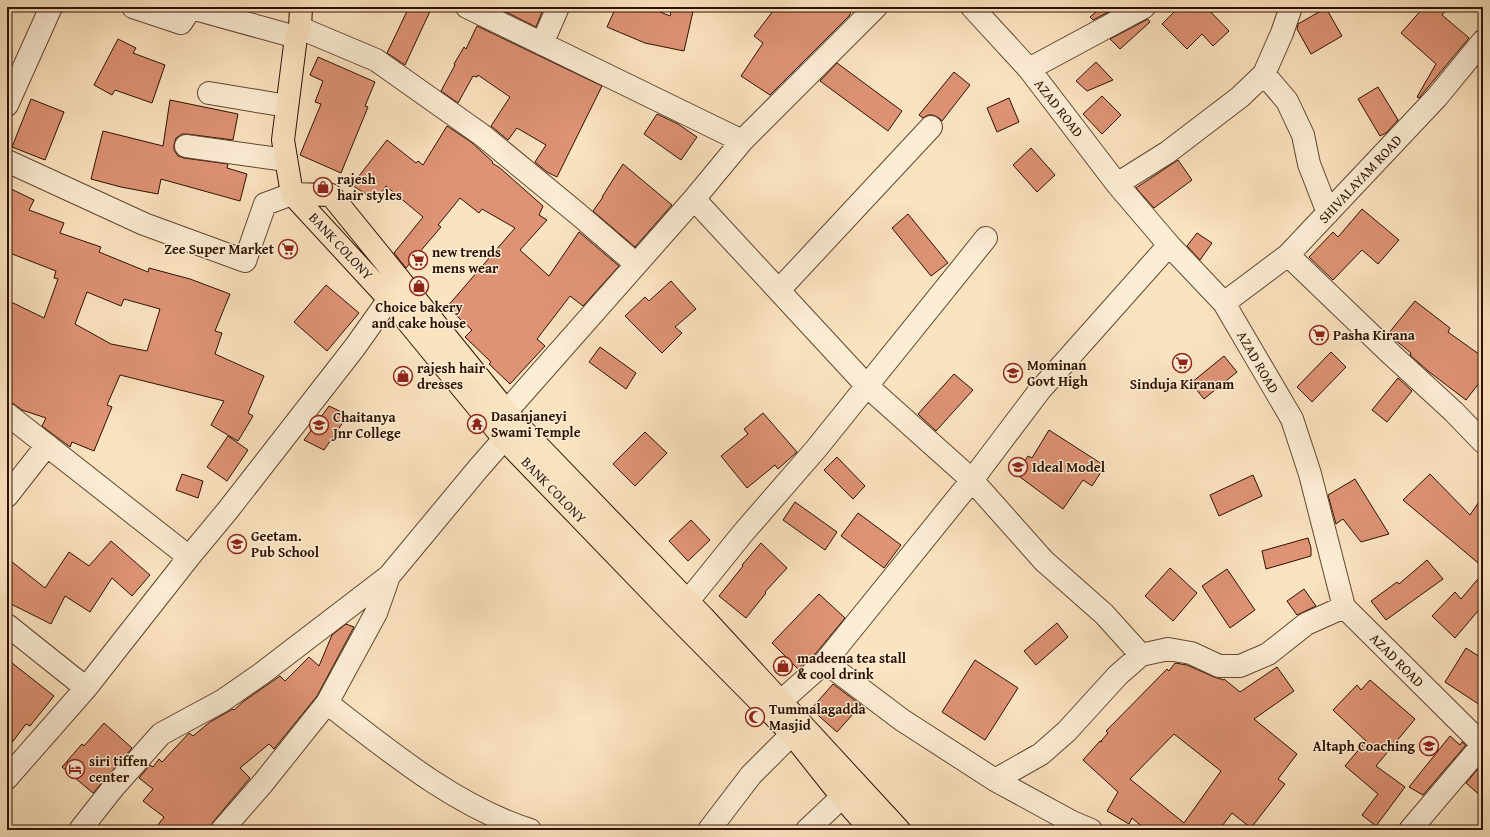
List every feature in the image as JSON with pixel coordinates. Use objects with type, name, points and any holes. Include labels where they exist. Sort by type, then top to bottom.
[{"type":"main road","points":[[301,7],[283,140],[292,194],[331,194],[501,425],[688,601],[775,706],[900,830]]},
{"type":"main road","name":"BANK COLONY","points":[[292,194],[390,299],[501,425],[675,616],[775,706],[792,734],[842,798],[871,830]]},
{"type":"street","points":[[7,105],[51,7]]},
{"type":"street","points":[[134,7],[181,23],[191,8],[298,32],[376,60],[482,135],[636,264]]},
{"type":"street","points":[[467,7],[742,141]]},
{"type":"street","points":[[542,44],[558,7]]},
{"type":"street","points":[[80,830],[113,788],[160,734],[222,701],[261,674],[389,576],[477,470],[501,425],[636,264],[694,199],[742,141],[876,7]]},
{"type":"street","name":"AZAD ROAD","points":[[972,7],[1030,69],[1117,184],[1169,245],[1224,303],[1292,419],[1310,474],[1344,607],[1483,744]]},
{"type":"street","points":[[1030,69],[1144,7]]},
{"type":"street","points":[[1117,184],[1168,152],[1240,97],[1264,74],[1282,33],[1291,7]]},
{"type":"street","name":"SHIVALAYAM ROAD","points":[[1224,303],[1288,255],[1437,97],[1483,41]]},
{"type":"street","points":[[1264,74],[1287,102],[1304,135],[1309,164],[1328,213]]},
{"type":"street","points":[[209,93],[287,106]]},
{"type":"street","points":[[779,290],[931,127]]},
{"type":"street","points":[[186,146],[286,160]]},
{"type":"street","points":[[7,161],[144,224],[245,261],[265,204],[292,194]]},
{"type":"street","points":[[694,199],[867,386],[972,480],[1044,561],[1104,614],[1141,656]]},
{"type":"street","points":[[688,601],[743,533],[816,449],[986,238]]},
{"type":"street","points":[[775,706],[825,662],[972,480],[1040,390],[1169,245]]},
{"type":"street","points":[[1288,255],[1454,412],[1483,442]]},
{"type":"street","points":[[7,778],[86,688],[189,557],[290,433],[355,348],[390,299]]},
{"type":"street","points":[[7,414],[189,557]]},
{"type":"street","points":[[7,496],[47,445]]},
{"type":"street","points":[[222,830],[263,783],[327,703],[376,613],[389,576]]},
{"type":"street","points":[[995,780],[1041,754],[1067,731],[1118,675],[1141,656],[1168,649],[1192,653],[1219,666],[1240,666],[1268,654],[1306,624],[1344,607]]},
{"type":"street","points":[[7,625],[86,688]]},
{"type":"street","points":[[825,662],[902,720],[995,780],[1072,822],[1091,830]]},
{"type":"street","points":[[327,703],[416,771],[478,808],[530,830]]},
{"type":"street","points":[[709,830],[751,775],[792,734]]},
{"type":"street","points":[[1410,830],[1483,744]]},
{"type":"street","points":[[807,830],[842,798]]},
{"type":"building","points":[[409,7],[432,7],[405,65],[387,53]]},
{"type":"building","points":[[496,7],[544,7],[536,27]]},
{"type":"building","points":[[616,7],[648,7],[670,16],[672,7],[694,7],[684,51],[645,43],[607,27]]},
{"type":"building","points":[[776,7],[854,7],[849,16],[770,95],[741,76],[763,43],[754,36]]},
{"type":"building","points":[[1102,7],[1118,7],[1093,20],[1090,17]]},
{"type":"building","points":[[1179,7],[1206,7],[1229,31],[1213,46],[1202,34],[1187,49],[1162,24]]},
{"type":"building","points":[[1424,7],[1449,7],[1442,15],[1469,38],[1419,98],[1417,97],[1436,64],[1401,33]]},
{"type":"building","points":[[1326,8],[1342,36],[1311,54],[1297,29],[1298,24]]},
{"type":"building","points":[[1148,19],[1150,22],[1120,49],[1110,39]]},
{"type":"building","points":[[477,26],[602,86],[557,177],[547,172],[535,162],[546,145],[517,128],[508,140],[491,126],[510,97],[478,75],[477,77],[473,76],[458,103],[441,91],[455,65],[454,64],[464,47],[466,49]]},
{"type":"building","points":[[118,39],[136,48],[133,53],[165,65],[152,103],[115,90],[112,95],[94,85]]},
{"type":"building","points":[[318,57],[375,82],[365,106],[368,107],[341,173],[300,155],[321,104],[315,102],[323,81],[310,75]]},
{"type":"building","points":[[1096,62],[1113,80],[1087,91],[1076,81]]},
{"type":"building","points":[[837,63],[902,111],[888,131],[820,81]]},
{"type":"building","points":[[954,72],[970,85],[942,121],[933,115],[928,115],[923,118],[919,115]]},
{"type":"building","points":[[1378,87],[1398,120],[1386,133],[1380,136],[1358,99]]},
{"type":"building","points":[[1102,96],[1121,115],[1102,134],[1083,114]]},
{"type":"building","points":[[1009,98],[1019,122],[997,132],[987,108]]},
{"type":"building","points":[[31,99],[64,112],[45,160],[12,147]]},
{"type":"building","points":[[170,100],[238,114],[233,140],[182,134],[176,138],[174,150],[178,156],[184,158],[228,164],[227,168],[247,174],[240,201],[161,179],[158,194],[121,187],[91,179],[103,131],[163,146]]},
{"type":"building","points":[[657,114],[678,124],[697,137],[681,160],[644,134]]},
{"type":"building","points":[[447,126],[471,142],[493,162],[492,163],[500,168],[543,206],[539,215],[547,220],[520,250],[549,276],[579,232],[619,266],[583,306],[570,296],[537,339],[545,346],[510,384],[489,364],[491,362],[465,337],[472,330],[447,307],[515,228],[482,209],[479,213],[460,198],[438,225],[441,227],[406,268],[394,253],[423,217],[386,186],[376,201],[352,185],[387,140],[416,163],[418,161],[423,165]]},
{"type":"building","points":[[1031,148],[1055,175],[1037,192],[1013,165]]},
{"type":"building","points":[[1178,160],[1192,180],[1154,208],[1136,188]]},
{"type":"building","points":[[623,164],[672,205],[635,247],[593,211]]},
{"type":"building","points":[[7,187],[34,200],[29,210],[64,223],[60,233],[101,247],[99,252],[148,272],[149,268],[190,279],[230,294],[215,331],[222,333],[215,354],[264,376],[248,413],[253,416],[238,441],[211,425],[224,401],[120,375],[107,405],[112,407],[94,451],[72,442],[70,447],[42,426],[46,418],[22,410],[14,404],[7,402],[7,300],[44,318],[58,279],[54,278],[56,271],[7,252]],"holes":[[[87,292],[121,306],[124,299],[160,309],[147,351],[111,344],[75,324]]]},
{"type":"building","points":[[1362,209],[1399,240],[1378,264],[1362,250],[1333,280],[1309,257],[1333,232],[1338,237]]},
{"type":"building","points":[[908,214],[948,263],[931,276],[892,228]]},
{"type":"building","points":[[1197,233],[1212,243],[1200,260],[1187,246]]},
{"type":"building","points":[[671,281],[696,309],[675,327],[682,333],[662,353],[625,316],[645,297],[649,301]]},
{"type":"building","points":[[326,285],[359,313],[327,351],[294,322]]},
{"type":"building","points":[[1415,301],[1450,328],[1448,332],[1483,357],[1483,378],[1466,400],[1428,371],[1410,355],[1411,353],[1388,334]]},
{"type":"building","points":[[600,347],[636,373],[626,389],[589,362]]},
{"type":"building","points":[[1331,352],[1346,367],[1312,402],[1297,387]]},
{"type":"building","points":[[1224,356],[1237,372],[1204,399],[1191,383]]},
{"type":"building","points":[[954,374],[973,390],[936,431],[918,414]]},
{"type":"building","points":[[1398,378],[1412,391],[1387,422],[1372,410]]},
{"type":"building","name":"Chaitanya Jnr College","points":[[329,406],[348,415],[324,450],[304,440]]},
{"type":"building","points":[[763,413],[797,452],[778,469],[775,465],[747,488],[721,456],[748,434],[744,429]]},
{"type":"building","points":[[1049,430],[1105,466],[1092,486],[1083,480],[1063,509],[1016,474],[1028,456],[1032,458]]},
{"type":"building","points":[[645,432],[667,453],[635,486],[613,464]]},
{"type":"building","points":[[228,436],[248,450],[227,481],[207,467]]},
{"type":"building","points":[[837,457],[865,486],[853,499],[824,470]]},
{"type":"building","points":[[182,474],[203,481],[198,498],[176,490]]},
{"type":"building","points":[[1430,474],[1470,515],[1483,496],[1483,567],[1403,500]]},
{"type":"building","points":[[1253,475],[1262,496],[1219,516],[1210,495]]},
{"type":"building","points":[[1355,479],[1389,534],[1361,542],[1343,519],[1336,524],[1328,495]]},
{"type":"building","points":[[795,502],[837,532],[825,550],[783,520]]},
{"type":"building","points":[[858,513],[901,545],[884,568],[841,536]]},
{"type":"building","points":[[691,520],[710,540],[688,561],[669,541]]},
{"type":"building","points":[[1308,538],[1311,548],[1311,556],[1266,569],[1262,551]]},
{"type":"building","points":[[111,541],[150,575],[132,596],[112,578],[90,612],[65,596],[51,624],[7,602],[7,558],[45,588],[69,552],[89,566]]},
{"type":"building","points":[[761,543],[787,568],[765,592],[766,593],[746,618],[719,596],[743,566],[742,565]]},
{"type":"building","points":[[1427,560],[1443,579],[1386,620],[1371,601],[1397,582],[1399,584]]},
{"type":"building","points":[[1170,568],[1197,593],[1173,621],[1145,596]]},
{"type":"building","points":[[1227,569],[1255,610],[1230,628],[1202,586]]},
{"type":"building","points":[[1483,573],[1483,605],[1455,638],[1432,616],[1455,592],[1461,599]]},
{"type":"building","points":[[1304,589],[1316,606],[1297,615],[1287,601]]},
{"type":"building","points":[[819,594],[845,618],[816,653],[798,669],[772,643]]},
{"type":"building","points":[[1057,623],[1068,637],[1036,665],[1024,651]]},
{"type":"building","points":[[346,624],[354,627],[317,696],[274,749],[269,744],[240,768],[250,778],[213,822],[210,830],[154,830],[164,817],[143,801],[153,789],[139,778],[150,765],[153,767],[159,759],[162,762],[189,733],[193,736],[210,722],[233,709],[234,710],[244,701],[280,676],[285,681],[309,657],[319,666],[332,635]]},
{"type":"building","points":[[1466,648],[1483,659],[1483,707],[1445,682]]},
{"type":"building","points":[[7,659],[54,696],[30,726],[26,724],[7,749]]},
{"type":"building","points":[[975,660],[1018,688],[985,740],[942,712]]},
{"type":"building","points":[[1175,663],[1187,665],[1214,677],[1224,679],[1240,692],[1277,667],[1294,691],[1254,719],[1297,754],[1278,779],[1285,784],[1251,828],[1232,813],[1219,830],[1146,830],[1132,818],[1129,824],[1107,811],[1118,792],[1083,760],[1100,741],[1102,742],[1101,741],[1108,733],[1106,731],[1167,669],[1169,671]],"holes":[[[1174,734],[1221,771],[1184,823],[1130,779]]]},
{"type":"building","points":[[1370,680],[1415,719],[1376,766],[1405,787],[1376,826],[1362,815],[1378,794],[1345,766],[1366,741],[1333,710],[1357,685],[1361,690]]},
{"type":"building","points":[[833,684],[861,705],[837,732],[811,709]]},
{"type":"building","points":[[104,723],[132,748],[93,793],[62,767],[82,744],[84,746]]},
{"type":"building","name":"Altaph Coaching","points":[[1450,736],[1460,745],[1462,742],[1466,745],[1423,795],[1409,787]]},
{"type":"building","points":[[1483,763],[1483,798],[1466,783]]},
{"type":"place","name":"rajesh hair styles","points":[[323,187]]},
{"type":"place","name":"Zee Super Market","points":[[288,249]]},
{"type":"place","name":"new trends mens wear","points":[[418,260]]},
{"type":"place","name":"Choice bakery and cake house","points":[[419,286]]},
{"type":"place","name":"Pasha Kirana","points":[[1319,335]]},
{"type":"place","name":"Sinduja Kiranam","points":[[1182,363]]},
{"type":"place","name":"Mominan Govt High","points":[[1013,373]]},
{"type":"place","name":"rajesh hair dresses","points":[[403,376]]},
{"type":"place","name":"Dasanjaneyi Swami Temple","points":[[477,424]]},
{"type":"place","name":"Chaitanya Jnr College","points":[[319,425]]},
{"type":"place","name":"Ideal Model","points":[[1018,467]]},
{"type":"place","name":"Geetam. Pub School","points":[[237,544]]},
{"type":"place","name":"madeena tea stall & cool drink","points":[[783,666]]},
{"type":"place","name":"Tummalagadda Masjid","points":[[755,717]]},
{"type":"place","name":"Altaph Coaching","points":[[1429,746]]},
{"type":"place","name":"siri tiffen center","points":[[75,769]]}]
